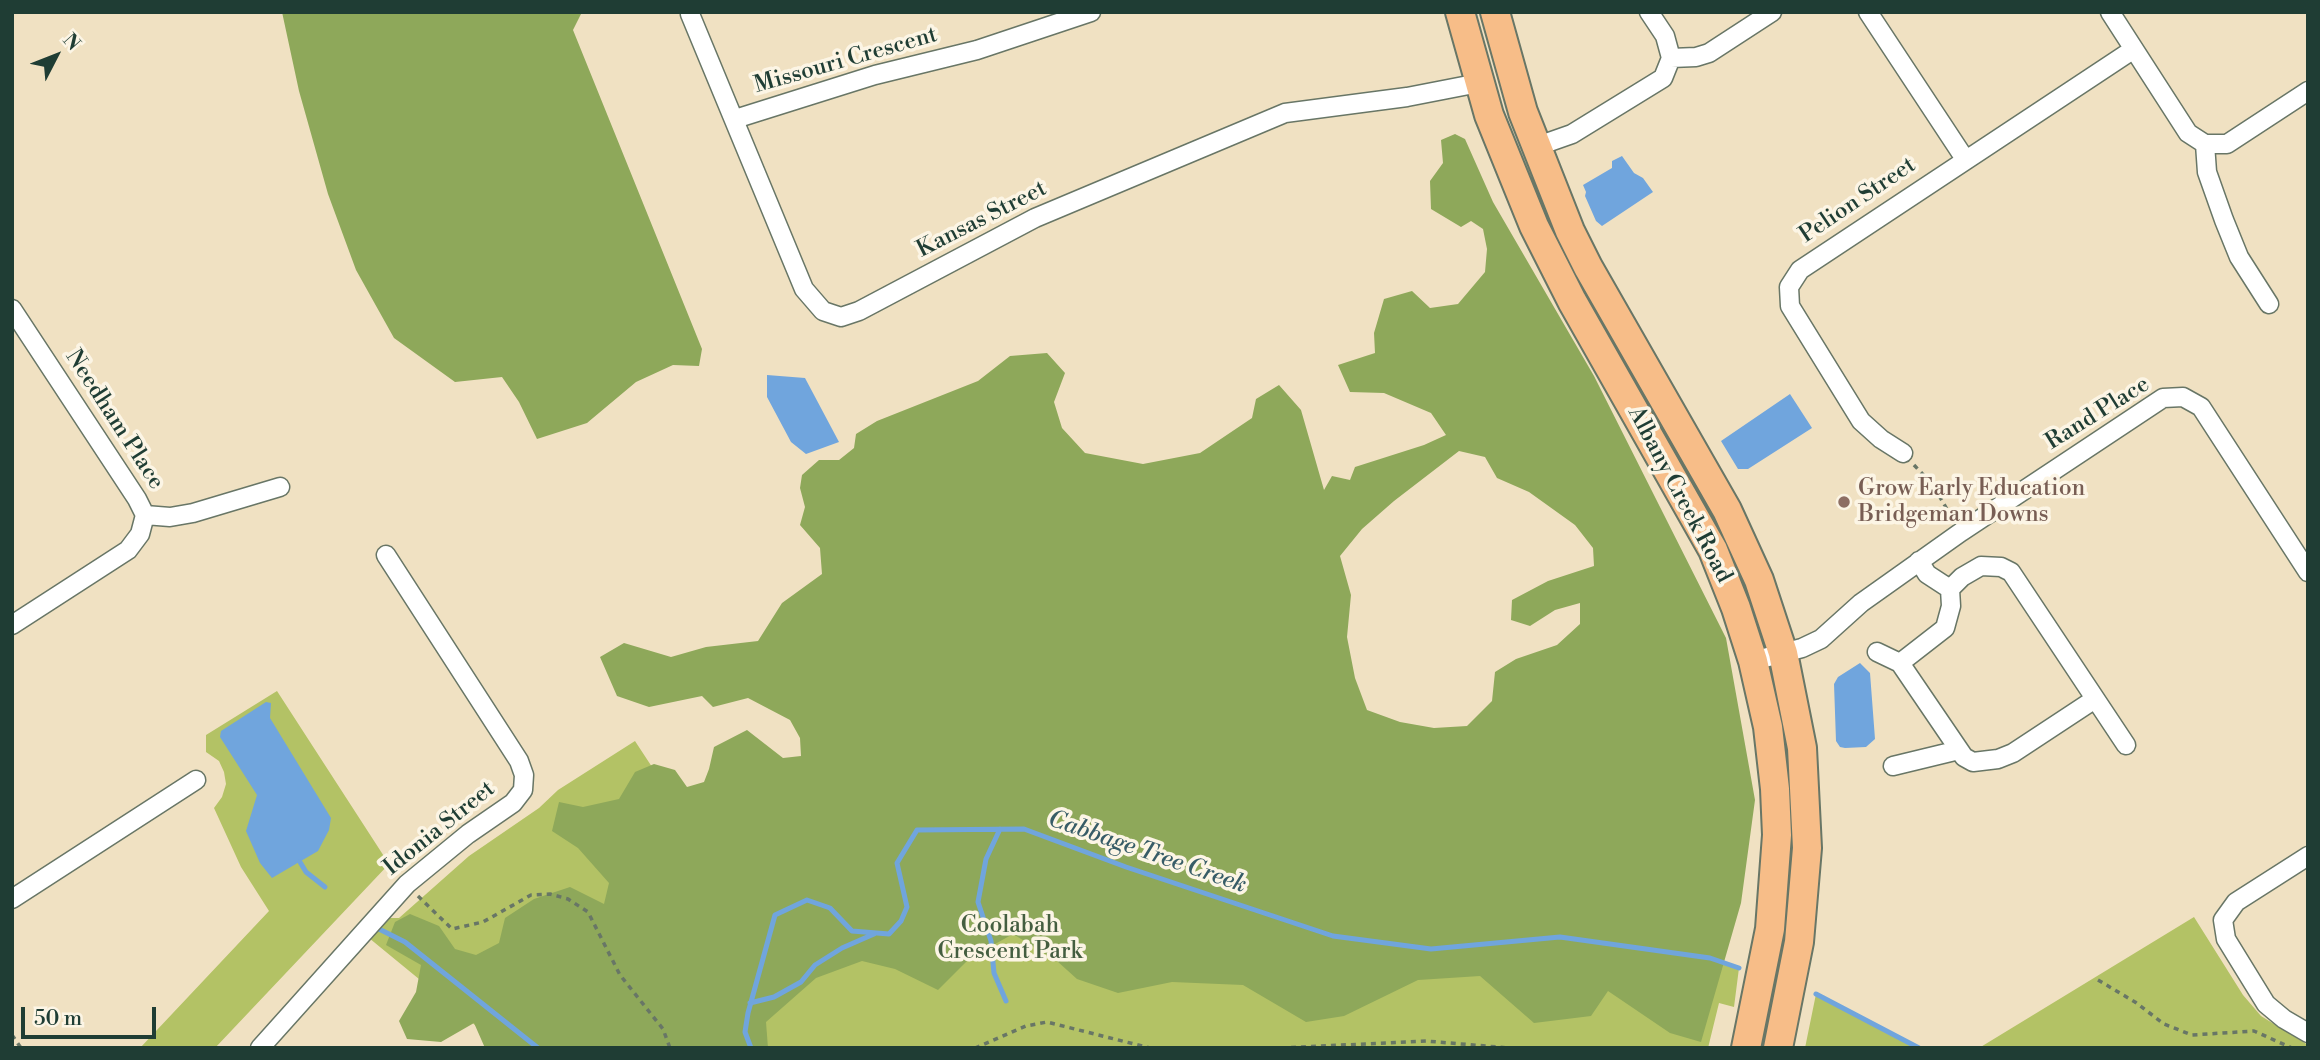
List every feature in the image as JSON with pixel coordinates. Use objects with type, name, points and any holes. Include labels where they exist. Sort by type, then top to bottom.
[{"type":"main road","name":"Albany Creek Road","points":[[1461,12],[1479,83],[1501,148],[1534,226],[1572,301],[1713,550],[1737,608],[1753,662],[1771,748],[1777,810],[1777,854],[1768,940],[1746,1048]]},
{"type":"main road","name":"Albany Creek Road","points":[[1495,12],[1535,147],[1588,267],[1710,479],[1740,537],[1767,601],[1783,653],[1802,748],[1807,848],[1799,942],[1778,1048]]},
{"type":"street","name":"Missouri Crescent","points":[[735,119],[875,75],[976,50],[1091,12]]},
{"type":"street","points":[[1535,147],[1572,134],[1663,78],[1671,58],[1665,36],[1648,12]]},
{"type":"street","points":[[1671,58],[1696,57],[1709,52],[1772,12]]},
{"type":"street","points":[[1868,12],[1965,159]]},
{"type":"street","points":[[2110,12],[2188,133],[2205,144],[2227,144],[2308,91]]},
{"type":"street","name":"Kansas Street","points":[[690,14],[804,289],[823,311],[841,317],[859,311],[1035,218],[1285,113],[1407,97],[1479,83]]},
{"type":"street","name":"Pelion Street","points":[[1903,453],[1881,439],[1861,421],[1790,306],[1789,287],[1800,270],[2134,49]]},
{"type":"street","points":[[2205,144],[2207,172],[2224,220],[2239,257],[2269,304]]},
{"type":"street","name":"Needham Place","points":[[12,309],[137,499],[145,516],[140,534],[128,550],[12,625]]},
{"type":"street","name":"Rand Place","points":[[1753,662],[1802,648],[1821,639],[1861,603],[1919,561],[2163,398],[2183,397],[2201,407],[2308,572]]},
{"type":"street","points":[[145,516],[170,517],[193,513],[280,487]]},
{"type":"street","name":"Idonia Street","points":[[260,1048],[407,884],[468,834],[513,803],[523,790],[524,775],[519,761],[386,555]]},
{"type":"street","points":[[1919,561],[1927,574],[1950,589]]},
{"type":"street","points":[[1950,589],[1981,566],[2001,567],[2011,572],[2126,745]]},
{"type":"street","points":[[1900,663],[1945,628],[1951,606],[1950,589]]},
{"type":"street","points":[[1877,652],[1900,663],[1964,757],[1973,762],[1998,759],[2013,753],[2095,699]]},
{"type":"street","points":[[1893,766],[1959,750]]},
{"type":"street","points":[[12,899],[196,780]]},
{"type":"street","points":[[2308,856],[2236,902],[2223,920],[2226,939],[2266,1004],[2284,1019],[2308,1033]]},
{"type":"path","points":[[1903,453],[1933,485],[1955,523]]},
{"type":"path","points":[[407,884],[452,929],[483,922],[531,895],[550,894],[568,899],[588,912],[620,975],[663,1030],[670,1048]]},
{"type":"path","points":[[2098,980],[2135,1002],[2164,1024],[2192,1035],[2254,1031],[2292,1048]]},
{"type":"path","points":[[975,1048],[1026,1026],[1047,1023],[1150,1048]]},
{"type":"path","points":[[12,1035],[20,1048]]},
{"type":"path","points":[[1281,1048],[1426,1041],[1510,1048]]},
{"type":"green space","points":[[282,12],[582,12],[573,30],[702,349],[699,366],[673,365],[636,382],[587,423],[537,439],[519,402],[502,377],[455,382],[394,338],[356,270],[328,194],[299,91]]},
{"type":"green space","points":[[1455,134],[1465,139],[1493,202],[1594,376],[1726,638],[1755,800],[1741,903],[1701,1042],[1670,1033],[1608,991],[1591,1016],[1534,1023],[1480,976],[1418,980],[1344,1016],[1306,1022],[1243,985],[1172,982],[1118,993],[1077,979],[1057,961],[1013,934],[970,958],[938,990],[895,969],[862,961],[816,978],[766,1022],[768,1048],[485,1048],[474,1023],[441,1042],[407,1039],[399,1021],[416,992],[421,965],[386,945],[395,922],[410,914],[439,926],[455,949],[476,955],[499,943],[505,918],[534,899],[570,887],[604,904],[609,883],[578,848],[552,831],[559,802],[583,807],[619,799],[635,772],[654,764],[675,770],[687,787],[704,782],[714,747],[747,730],[783,758],[801,756],[800,738],[790,720],[748,698],[713,707],[702,696],[649,707],[617,696],[600,657],[624,643],[671,657],[706,647],[758,641],[782,603],[822,574],[820,548],[800,525],[805,507],[800,488],[802,475],[819,460],[839,460],[854,448],[856,434],[877,421],[978,381],[1010,356],[1047,353],[1065,373],[1054,402],[1062,428],[1085,453],[1143,464],[1200,453],[1252,418],[1256,399],[1279,385],[1301,410],[1324,490],[1332,476],[1350,480],[1355,467],[1424,445],[1446,435],[1431,413],[1384,393],[1350,392],[1338,365],[1375,353],[1374,333],[1384,299],[1412,291],[1430,308],[1458,304],[1485,272],[1487,249],[1483,229],[1471,221],[1461,227],[1431,209],[1430,181],[1443,163],[1441,140]],"holes":[[[1459,451],[1485,457],[1497,478],[1529,492],[1575,525],[1593,548],[1594,566],[1548,581],[1512,600],[1511,620],[1530,626],[1555,610],[1580,603],[1580,624],[1557,645],[1516,659],[1495,672],[1492,701],[1467,726],[1434,728],[1400,722],[1367,710],[1355,678],[1347,637],[1351,595],[1340,556],[1362,529]]]},
{"type":"green space","points":[[277,691],[389,864],[215,1048],[140,1048],[269,911],[241,867],[214,808],[222,797],[226,784],[219,761],[206,752],[206,735]]},
{"type":"green space","name":"Coolabah Crescent Park","points":[[635,741],[766,941],[901,921],[1710,958],[1739,968],[1734,1007],[1719,1003],[1708,1048],[503,1048],[369,938],[386,918],[399,918],[469,856],[539,808],[558,790]]},
{"type":"green space","points":[[2194,917],[2243,995],[2261,1016],[2308,1045],[2308,1048],[1979,1048]]},
{"type":"green space","points":[[1816,994],[1919,1048],[1805,1048]]},
{"type":"water","points":[[1622,156],[1653,192],[1602,226],[1596,221],[1583,185],[1612,168],[1612,161]]},
{"type":"water","points":[[767,375],[805,378],[839,442],[806,454],[791,442],[767,397]]},
{"type":"water","points":[[1790,394],[1812,428],[1748,469],[1738,469],[1721,441]]},
{"type":"water","points":[[1860,663],[1870,673],[1875,739],[1866,747],[1840,747],[1836,741],[1834,684],[1838,677]]},
{"type":"water","points":[[266,702],[271,703],[270,718],[331,818],[329,830],[318,851],[272,878],[260,863],[246,831],[257,795],[220,737],[221,731]]},
{"type":"waterway","points":[[1000,829],[986,859],[978,902],[991,941],[994,973],[1006,1001]]},
{"type":"waterway","name":"Cabbage Tree Creek","points":[[751,1048],[745,1032],[748,1013],[775,915],[807,900],[830,908],[852,931],[889,934],[901,921],[907,907],[897,863],[917,830],[1024,829],[1126,867],[1333,936],[1431,949],[1560,937],[1710,958],[1739,968]]},
{"type":"waterway","points":[[300,862],[306,872],[325,887]]},
{"type":"waterway","points":[[379,929],[405,942],[538,1048]]},
{"type":"waterway","points":[[750,1003],[774,997],[801,982],[815,965],[842,948],[874,934]]},
{"type":"waterway","name":"Cabbage Tree Creek","points":[[1816,994],[1919,1048]]},
{"type":"place","name":"Grow Early Education Bridgeman Downs","points":[[1844,502]]}]
